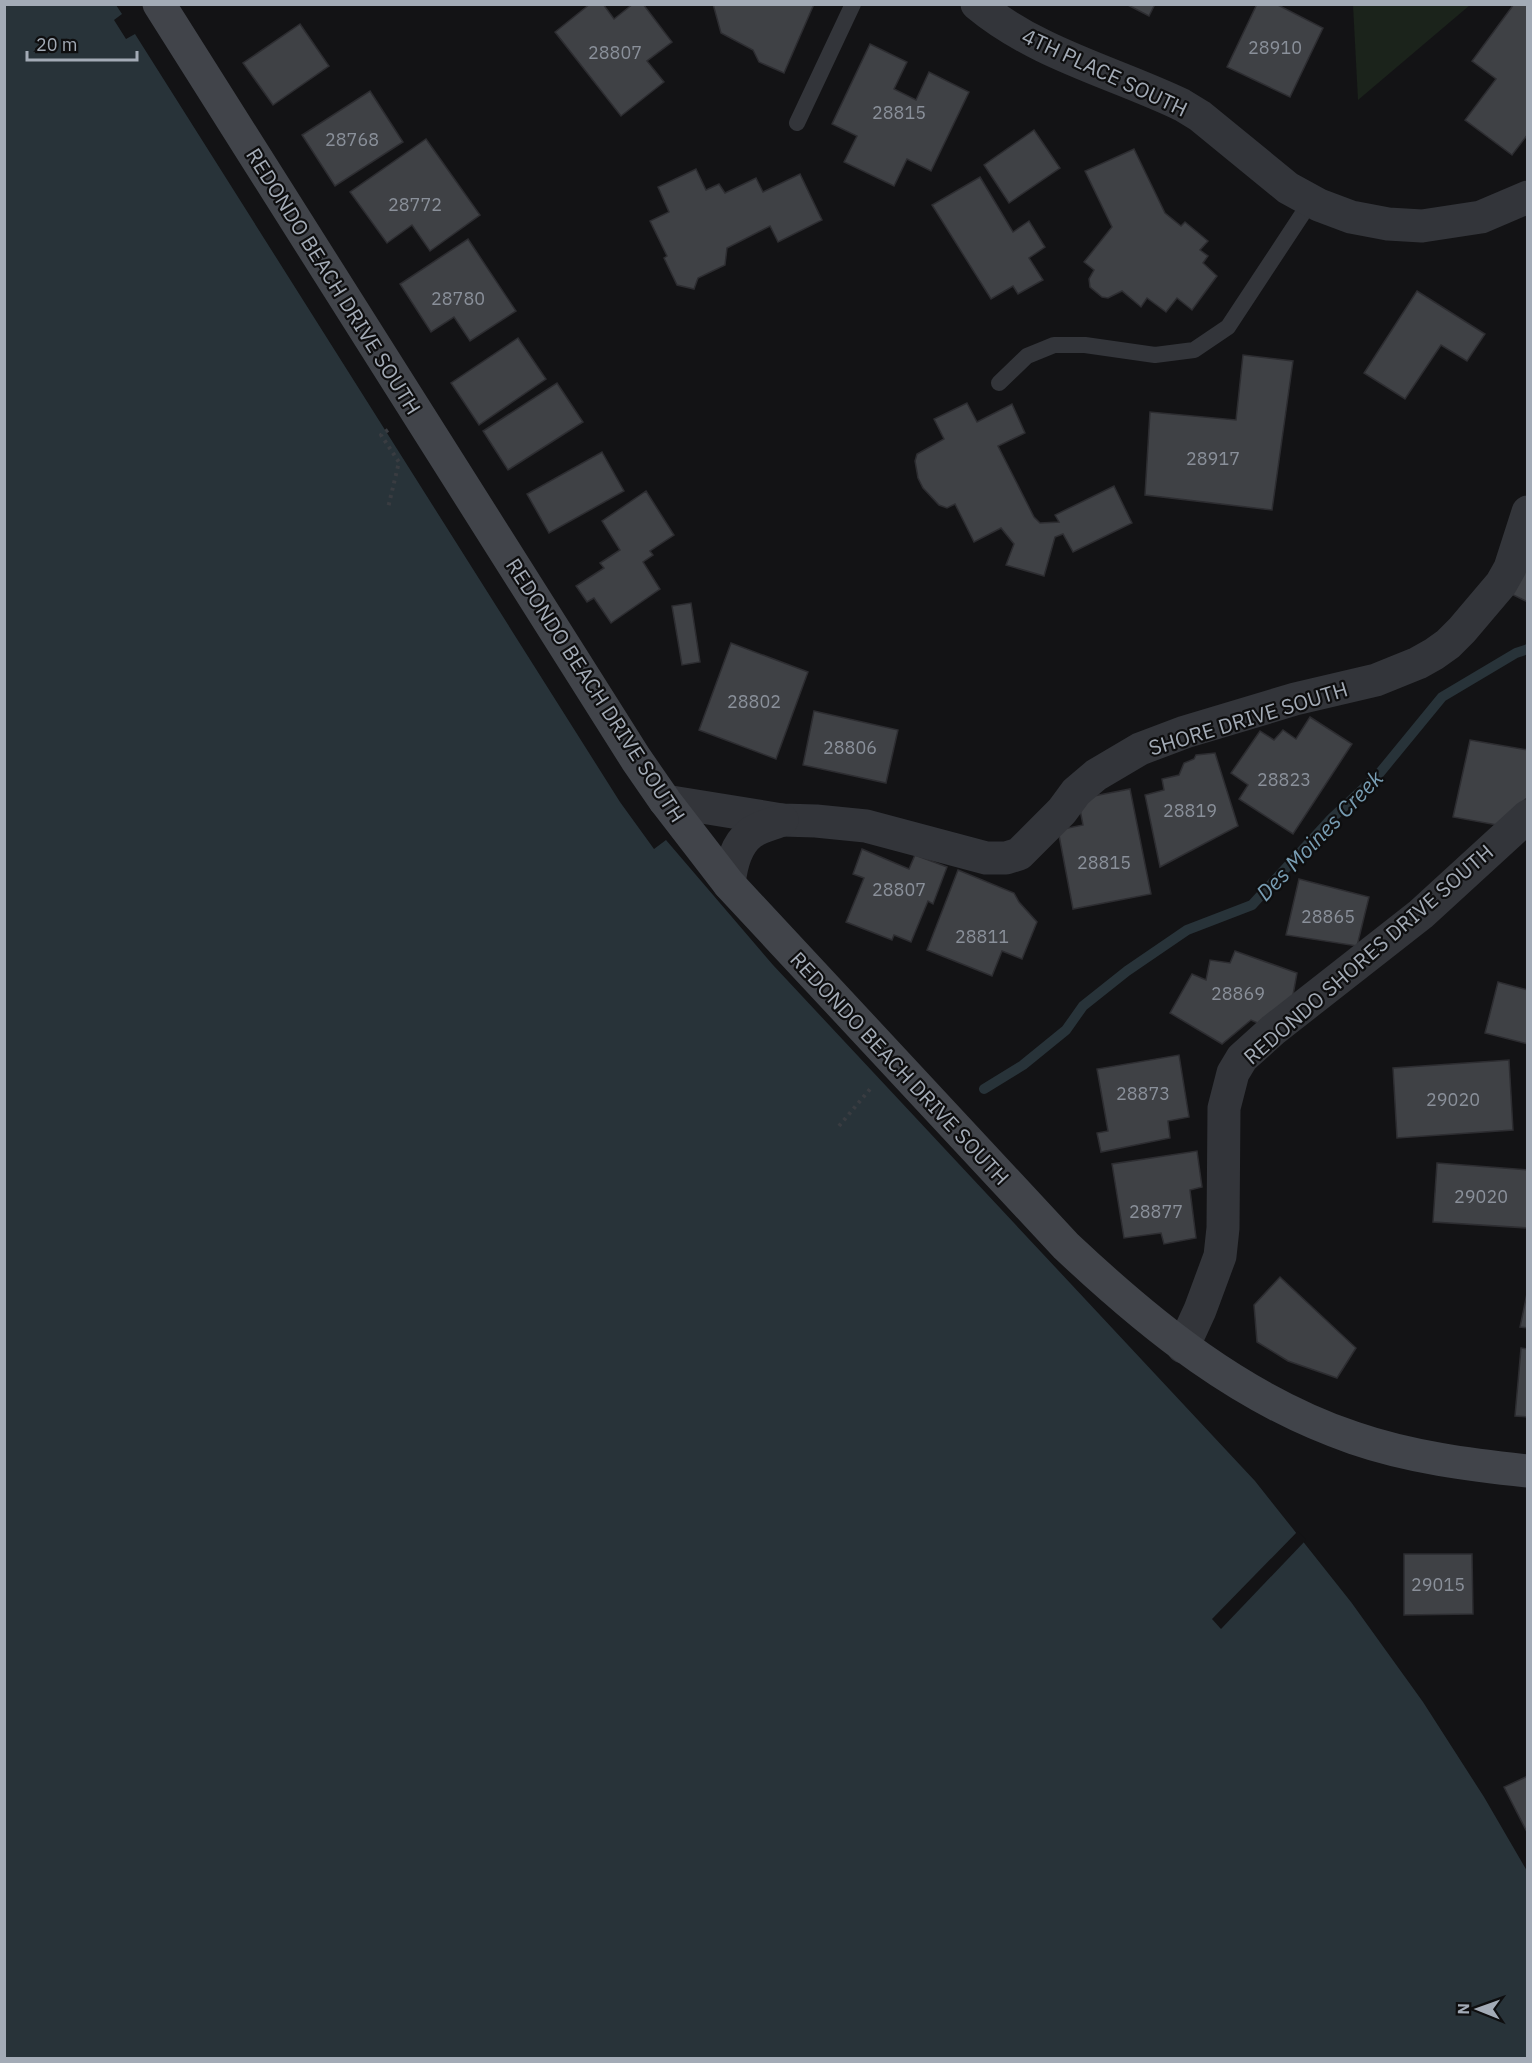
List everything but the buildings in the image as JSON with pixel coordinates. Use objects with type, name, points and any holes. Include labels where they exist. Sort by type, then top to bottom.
[{"type":"street","name":"REDONDO BEACH DRIVE SOUTH","points":[[159,4],[636,759],[665,801],[729,884],[1066,1246],[1116,1293],[1183,1347],[1212,1368],[1281,1408],[1354,1438],[1410,1453],[1527,1471]]},
{"type":"street","name":"4TH PLACE SOUTH","points":[[977,4],[1009,27],[1050,50],[1162,96],[1200,116],[1288,189],[1311,201],[1351,216],[1388,224],[1422,226],[1481,217],[1527,197]]},
{"type":"street","name":"SHORE DRIVE SOUTH","points":[[665,801],[782,820],[866,826],[986,858],[1006,858],[1019,854],[1083,786],[1096,775],[1140,749],[1177,735],[1295,699],[1376,680],[1434,654],[1462,630],[1501,584],[1512,561],[1527,512]]},
{"type":"street","name":"REDONDO SHORES DRIVE SOUTH","points":[[1183,1347],[1215,1274],[1220,1256],[1223,1228],[1224,1108],[1233,1073],[1242,1058],[1273,1030],[1421,914],[1527,816]]},
{"type":"street","name":"SHORE DRIVE SOUTH","points":[[729,884],[731,863],[751,833],[782,820]]},
{"type":"lane","points":[[797,123],[853,4]]},
{"type":"lane","points":[[999,383],[1027,356],[1054,345],[1085,345],[1155,355],[1194,350],[1228,327],[1311,201]]},
{"type":"path","points":[[381,435],[399,462],[388,508]]},
{"type":"path","points":[[839,1126],[877,1081]]},
{"type":"shaded area","points":[[1353,4],[1470,5],[1358,100]]},
{"type":"shaded area","points":[[5,5],[116,5],[122,14],[114,20],[126,39],[135,34],[620,802],[654,849],[666,840],[773,965],[1255,1481],[1351,1602],[1423,1702],[1484,1797],[1527,1871],[1527,2058],[5,2058]]},
{"type":"pier","points":[[1298,1531],[1306,1540],[1221,1629],[1212,1619]]},
{"type":"waterway","name":"Des Moines Creek","points":[[984,1089],[1023,1065],[1066,1030],[1083,1006],[1127,971],[1187,930],[1252,905],[1331,819],[1378,775],[1442,697],[1516,653],[1528,649]]}]
